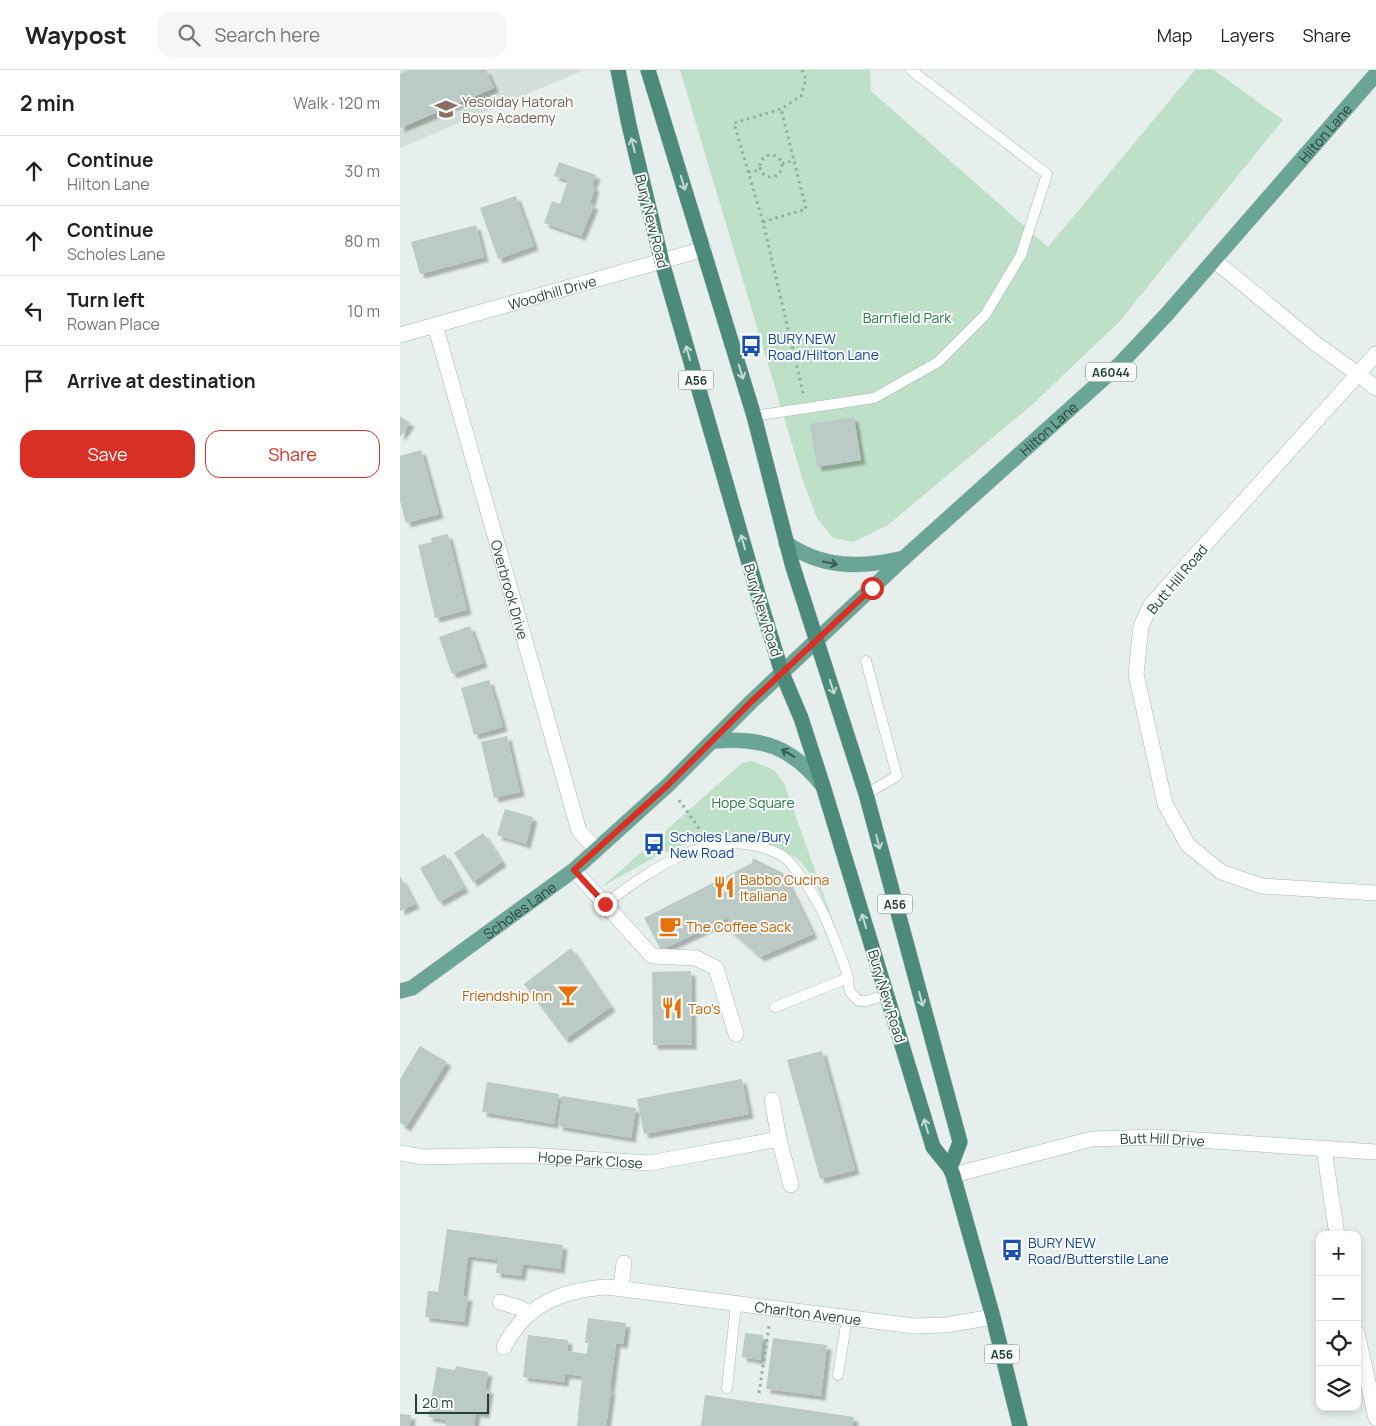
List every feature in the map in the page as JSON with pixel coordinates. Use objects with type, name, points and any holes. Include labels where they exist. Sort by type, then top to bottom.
[{"type":"highway","name":"Bury New Road","points":[[618,70],[629,125],[662,262],[782,673],[801,718],[823,786],[933,1147],[951,1172],[993,1317],[1020,1426]]},
{"type":"highway","name":"A56","points":[[648,70],[754,416],[786,543],[866,794],[960,1142],[951,1172]]},
{"type":"main road","name":"Hilton Lane","points":[[782,673],[905,558],[1121,363],[1214,260],[1376,74]]},
{"type":"main road","points":[[786,543],[810,557],[832,564],[855,565],[905,558]]},
{"type":"main road","name":"Scholes Lane","points":[[400,992],[412,988],[574,870],[668,785],[782,673]]},
{"type":"main road","points":[[714,741],[752,740],[776,747],[804,764],[823,786]]},
{"type":"street","name":"Woodhill Drive","points":[[400,335],[704,249]]},
{"type":"street","points":[[1214,260],[1316,344],[1376,388]]},
{"type":"street","name":"Overbrook Drive","points":[[435,325],[580,831],[596,849]]},
{"type":"street","name":"Butt Hill Road","points":[[1376,354],[1151,606],[1141,626],[1136,674],[1165,804],[1188,844],[1221,872],[1262,886],[1376,893]]},
{"type":"street","points":[[574,870],[652,956],[696,958],[716,968],[736,1034]]},
{"type":"street","points":[[772,1100],[779,1139],[791,1185]]},
{"type":"street","name":"Butt Hill Drive","points":[[951,1172],[1092,1139],[1153,1137],[1376,1152]]},
{"type":"street","name":"Hope Park Close","points":[[400,1153],[423,1157],[525,1155],[649,1162],[779,1139]]},
{"type":"street","points":[[1324,1149],[1336,1231]]},
{"type":"street","points":[[621,1288],[624,1263]]},
{"type":"street","name":"Charlton Avenue","points":[[504,1347],[514,1327],[546,1301],[579,1289],[621,1288],[914,1326],[946,1325],[993,1317]]},
{"type":"street","points":[[500,1302],[520,1308],[530,1314]]},
{"type":"street","points":[[1361,1352],[1376,1418]]},
{"type":"lane","points":[[754,416],[874,398],[938,362],[985,315],[1021,255],[1047,174],[911,70]]},
{"type":"lane","points":[[866,661],[897,776],[866,794]]},
{"type":"lane","points":[[605,904],[646,873],[690,852],[712,846],[746,844],[783,856],[802,878],[824,916],[848,978],[850,992],[859,1001],[886,995]]},
{"type":"lane","points":[[775,1007],[848,978]]},
{"type":"lane","points":[[727,1388],[736,1304]]},
{"type":"lane","points":[[838,1375],[846,1318]]},
{"type":"path","points":[[802,70],[806,79],[801,96],[781,110],[734,123],[763,222],[807,408]]},
{"type":"path","points":[[763,222],[806,209],[781,110]]},
{"type":"path","points":[[761,170],[763,158],[768,155],[774,156],[782,164]]},
{"type":"path","points":[[782,164],[794,160]]},
{"type":"path","points":[[748,172],[761,170],[769,177],[775,177],[779,174],[782,164]]},
{"type":"path","points":[[668,785],[712,846]]},
{"type":"path","points":[[759,1393],[771,1308]]},
{"type":"shaded area","name":"Yesoiday Hatorah Boys Academy","points":[[400,70],[582,70],[582,71],[400,148]]},
{"type":"green space","name":"Barnfield Park","points":[[680,70],[870,70],[871,91],[1048,247],[1195,70],[1214,70],[1283,120],[1119,322],[1033,404],[888,525],[854,542],[833,538],[817,518],[803,481]]},
{"type":"green space","name":"Hope Square","points":[[752,761],[774,770],[784,783],[835,927],[813,880],[800,862],[769,844],[746,838],[724,836],[682,845],[642,864],[602,887],[742,763]]},
{"type":"building","points":[[409,70],[486,70],[494,88],[400,128],[400,74]]},
{"type":"building","points":[[559,162],[596,175],[592,186],[595,187],[590,204],[594,205],[581,236],[544,223],[552,201],[560,204],[568,180],[554,176]]},
{"type":"building","points":[[516,196],[534,246],[498,259],[480,208]]},
{"type":"building","points":[[476,225],[484,257],[420,274],[411,242]]},
{"type":"building","points":[[400,416],[410,423],[400,437]]},
{"type":"building","points":[[854,417],[861,460],[817,467],[810,424]]},
{"type":"building","points":[[421,450],[439,514],[406,523],[400,501],[400,456]]},
{"type":"building","points":[[448,534],[467,610],[435,618],[418,545],[432,542],[431,538]]},
{"type":"building","points":[[470,626],[483,663],[452,674],[439,637]]},
{"type":"building","points":[[489,680],[503,727],[474,735],[461,688]]},
{"type":"building","points":[[507,736],[520,792],[494,798],[481,742]]},
{"type":"building","points":[[505,809],[533,817],[526,844],[497,835]]},
{"type":"building","points":[[483,833],[502,862],[473,882],[454,853]]},
{"type":"building","points":[[445,854],[464,888],[439,902],[420,868]]},
{"type":"building","points":[[753,858],[783,873],[813,934],[760,957],[726,927],[730,917],[661,950],[644,918],[752,863]]},
{"type":"building","points":[[400,876],[415,904],[400,911]]},
{"type":"building","name":"Friendship Inn","points":[[571,948],[611,1007],[565,1039],[524,984]]},
{"type":"building","name":"Tao's","points":[[691,971],[692,1045],[653,1045],[652,972]]},
{"type":"building","points":[[420,1046],[447,1062],[406,1127],[400,1123],[400,1079]]},
{"type":"building","points":[[822,1051],[855,1170],[820,1179],[787,1060]]},
{"type":"building","points":[[742,1079],[749,1114],[644,1134],[637,1099]]},
{"type":"building","points":[[487,1082],[559,1094],[554,1124],[482,1112]]},
{"type":"building","points":[[562,1096],[636,1108],[631,1138],[558,1126]]},
{"type":"building","points":[[447,1229],[563,1245],[560,1269],[523,1264],[521,1276],[496,1273],[498,1260],[468,1256],[463,1296],[468,1296],[464,1322],[425,1317],[428,1291],[438,1292]]},
{"type":"building","points":[[588,1318],[626,1323],[623,1344],[616,1343],[610,1389],[587,1386],[611,1390],[606,1426],[577,1426],[582,1376],[565,1374],[564,1382],[523,1377],[528,1335],[568,1340],[567,1351],[587,1354],[588,1343],[585,1343]]},
{"type":"building","points":[[745,1333],[763,1335],[760,1360],[742,1357]]},
{"type":"building","points":[[773,1338],[827,1345],[821,1396],[766,1389]]},
{"type":"building","points":[[456,1366],[488,1372],[485,1389],[489,1389],[485,1414],[476,1412],[474,1426],[446,1426],[447,1420],[428,1417],[437,1367],[455,1370]]},
{"type":"building","points":[[705,1395],[854,1417],[852,1426],[701,1426]]},
{"type":"building","points":[[400,1414],[411,1415],[410,1426],[400,1426]]},
{"type":"place","name":"Yesoiday Hatorah Boys Academy","points":[[446,109]]},
{"type":"place","name":"BURY NEW Road/Hilton Lane","points":[[751,346]]},
{"type":"place","name":"Scholes Lane/Bury New Road","points":[[654,844]]},
{"type":"place","name":"Babbo Cucina Italiana","points":[[724,887]]},
{"type":"place","name":"The Coffee Sack","points":[[670,926]]},
{"type":"place","name":"Friendship Inn","points":[[568,995]]},
{"type":"place","name":"Tao's","points":[[672,1008]]},
{"type":"place","name":"BURY NEW Road/Butterstile Lane","points":[[1012,1250]]},
{"type":"route","points":[[605,904],[574,870],[668,785],[752,701],[872,588]]}]
